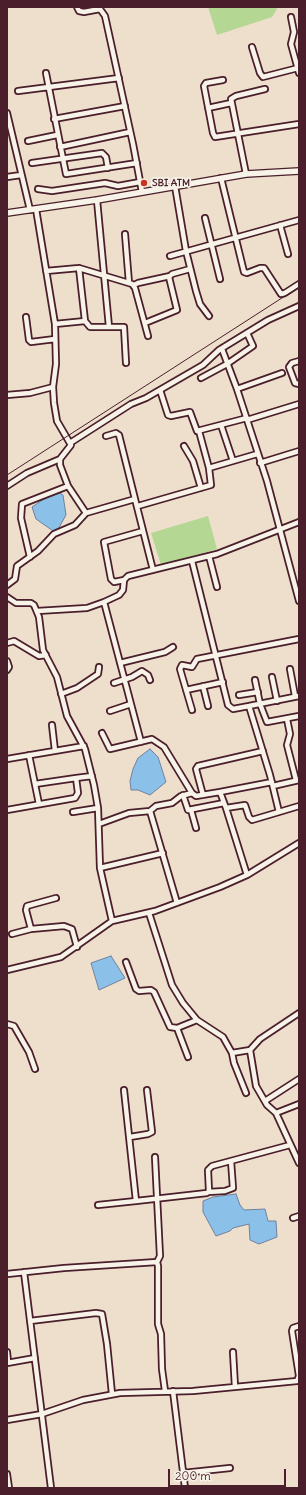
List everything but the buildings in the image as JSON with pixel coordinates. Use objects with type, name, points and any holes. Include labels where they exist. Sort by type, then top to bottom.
[{"type":"street","points":[[77,7],[79,11],[84,12],[100,8],[105,16],[142,192]]},
{"type":"street","points":[[252,47],[260,73],[263,77],[298,67],[291,42],[297,32],[291,17]]},
{"type":"street","points":[[46,73],[57,135],[66,174],[137,163]]},
{"type":"street","points":[[18,91],[119,78]]},
{"type":"street","points":[[222,80],[204,84],[213,136],[238,134],[299,124]]},
{"type":"street","points":[[246,174],[230,103],[233,97],[265,90]]},
{"type":"street","points":[[208,108],[230,103]]},
{"type":"street","points":[[54,118],[124,106]]},
{"type":"street","points":[[7,113],[9,131],[13,138],[30,210]]},
{"type":"street","points":[[60,147],[130,132]]},
{"type":"street","points":[[28,141],[57,135]]},
{"type":"street","points":[[7,139],[13,138]]},
{"type":"street","points":[[32,163],[102,153],[106,157],[108,168]]},
{"type":"street","points":[[7,213],[97,200],[246,174],[299,171]]},
{"type":"street","points":[[7,177],[21,175]]},
{"type":"street","points":[[221,178],[245,273],[263,268],[280,293],[283,294],[299,284]]},
{"type":"street","points":[[38,189],[52,191],[105,182],[118,186],[140,182]]},
{"type":"street","points":[[175,186],[190,269],[200,304],[209,316]]},
{"type":"street","points":[[97,200],[109,327]]},
{"type":"street","points":[[7,486],[27,473],[60,459],[70,448],[70,443],[57,421],[53,387],[56,364],[55,324],[36,209]]},
{"type":"street","points":[[205,218],[220,279]]},
{"type":"street","points":[[170,256],[299,220]]},
{"type":"street","points":[[280,225],[288,254]]},
{"type":"street","points":[[124,234],[131,284],[148,336]]},
{"type":"street","points":[[46,271],[79,268],[131,284],[170,276],[190,269]]},
{"type":"street","points":[[79,268],[85,321],[90,327],[122,327],[125,329],[126,363]]},
{"type":"street","points":[[145,323],[177,310],[169,280],[170,276]]},
{"type":"street","points":[[70,443],[131,404],[160,390],[205,363],[222,349],[271,318],[289,312],[299,306]]},
{"type":"street","points":[[26,317],[29,340],[31,342],[55,339]]},
{"type":"street","points":[[55,324],[85,321]]},
{"type":"street","points":[[201,378],[227,364],[253,346],[247,333]]},
{"type":"street","points":[[222,349],[247,419],[280,528],[299,601]]},
{"type":"street","points":[[299,361],[292,363],[289,367],[295,383],[299,384]]},
{"type":"street","points":[[237,389],[282,372]]},
{"type":"street","points":[[7,395],[30,393],[53,387]]},
{"type":"street","points":[[160,390],[168,415],[171,416],[190,412],[195,430],[200,431],[299,404]]},
{"type":"street","points":[[221,425],[232,461]]},
{"type":"street","points":[[138,506],[212,484],[200,431]]},
{"type":"street","points":[[106,436],[116,433],[119,435],[153,570]]},
{"type":"street","points":[[184,446],[193,461],[201,488]]},
{"type":"street","points":[[260,463],[299,451]]},
{"type":"street","points":[[209,468],[257,454]]},
{"type":"street","points":[[60,459],[68,486],[86,513]]},
{"type":"street","points":[[30,557],[21,518],[22,504],[68,486]]},
{"type":"street","points":[[7,585],[15,579],[17,566],[30,557],[52,536],[75,525],[86,513],[135,499]]},
{"type":"street","points":[[143,530],[104,542],[111,580],[114,582],[124,580],[128,576],[209,556],[242,545],[280,528],[299,522]]},
{"type":"street","points":[[209,556],[217,587]]},
{"type":"street","points":[[192,560],[229,707],[233,709],[297,696],[290,669]]},
{"type":"street","points":[[37,611],[86,608],[104,602],[120,595],[123,590],[124,580]]},
{"type":"street","points":[[7,597],[16,603],[31,603],[37,611],[41,644],[57,677],[67,716],[84,746],[98,808],[100,868],[112,921]]},
{"type":"street","points":[[104,602],[141,742]]},
{"type":"street","points":[[192,710],[180,667],[184,664],[192,667],[197,659],[299,639]]},
{"type":"street","points":[[7,643],[14,641],[39,656],[46,655]]},
{"type":"street","points":[[120,663],[165,652],[173,646]]},
{"type":"street","points":[[7,661],[7,670]]},
{"type":"street","points":[[61,694],[76,688],[98,674],[99,667]]},
{"type":"street","points":[[114,683],[142,671],[148,674],[150,680]]},
{"type":"street","points":[[272,677],[277,701]]},
{"type":"street","points":[[255,680],[260,704],[267,722],[299,716]]},
{"type":"street","points":[[186,690],[223,682]]},
{"type":"street","points":[[202,686],[208,706]]},
{"type":"street","points":[[239,695],[258,692]]},
{"type":"street","points":[[110,711],[130,704]]},
{"type":"street","points":[[249,706],[279,812]]},
{"type":"street","points":[[102,733],[110,749],[152,739],[164,747],[192,793],[196,796],[298,780],[287,745],[290,734],[287,719]]},
{"type":"street","points":[[52,725],[55,751]]},
{"type":"street","points":[[7,759],[84,746]]},
{"type":"street","points":[[203,795],[196,769],[198,766],[262,751]]},
{"type":"street","points":[[30,755],[38,804]]},
{"type":"street","points":[[35,784],[92,776]]},
{"type":"street","points":[[7,810],[75,798],[78,793],[76,778]]},
{"type":"street","points":[[220,792],[247,874]]},
{"type":"street","points":[[99,824],[129,813],[150,811],[156,806],[172,803],[183,796],[192,793]]},
{"type":"street","points":[[183,796],[187,809],[190,810],[196,828]]},
{"type":"street","points":[[190,810],[225,805],[245,805],[249,817],[252,820],[299,806]]},
{"type":"street","points":[[73,812],[98,808]]},
{"type":"street","points":[[150,811],[177,904]]},
{"type":"street","points":[[7,970],[61,957],[112,921],[149,913],[220,888],[299,843]]},
{"type":"street","points":[[100,868],[163,853]]},
{"type":"street","points":[[31,929],[26,910],[27,906],[56,898]]},
{"type":"street","points":[[149,913],[172,985],[183,1003],[197,1020],[223,1037],[232,1053],[234,1063],[246,1093]]},
{"type":"street","points":[[12,934],[31,929],[61,925],[71,927],[76,947]]},
{"type":"street","points":[[126,962],[136,989],[139,991],[151,990],[154,992],[170,1027],[177,1028],[197,1020]]},
{"type":"street","points":[[232,1053],[250,1050],[260,1039],[299,1013]]},
{"type":"street","points":[[7,1024],[14,1026],[29,1052],[35,1069]]},
{"type":"street","points":[[177,1028],[188,1058]]},
{"type":"street","points":[[250,1050],[256,1086],[265,1101],[276,1113],[299,1163]]},
{"type":"street","points":[[265,1101],[299,1079]]},
{"type":"street","points":[[124,1090],[136,1201]]},
{"type":"street","points":[[130,1137],[152,1132],[147,1090]]},
{"type":"street","points":[[276,1113],[299,1104]]},
{"type":"street","points":[[208,1192],[209,1168],[215,1164],[231,1162],[290,1145]]},
{"type":"street","points":[[156,1157],[160,1256],[157,1262],[158,1324],[161,1334],[161,1364],[166,1391]]},
{"type":"street","points":[[98,1205],[224,1191],[233,1188],[231,1162]]},
{"type":"street","points":[[293,1218],[299,1216]]},
{"type":"street","points":[[7,1274],[157,1262]]},
{"type":"street","points":[[24,1272],[51,1488]]},
{"type":"street","points":[[30,1321],[96,1313],[102,1314],[107,1344],[112,1394]]},
{"type":"street","points":[[7,1420],[42,1414],[83,1400],[112,1394],[193,1391],[298,1381],[292,1331],[293,1328],[299,1326]]},
{"type":"street","points":[[7,1352],[8,1363],[34,1358]]},
{"type":"street","points":[[233,1352],[235,1387]]},
{"type":"street","points":[[173,1391],[185,1488]]},
{"type":"street","points":[[183,1473],[230,1468]]},
{"type":"street","points":[[7,1474],[9,1488]]},
{"type":"green space","points":[[208,7],[276,7],[277,9],[272,17],[217,35]]},
{"type":"green space","points":[[208,516],[217,549],[161,565],[151,533]]},
{"type":"water","points":[[60,493],[63,495],[66,515],[56,533],[36,519],[32,507],[47,497]]},
{"type":"water","points":[[150,749],[158,757],[166,782],[150,795],[138,790],[131,790],[130,781],[138,758]]},
{"type":"water","points":[[111,956],[125,978],[99,990],[91,963]]},
{"type":"water","points":[[236,1194],[240,1205],[244,1210],[265,1209],[268,1221],[276,1221],[277,1237],[259,1244],[250,1240],[249,1224],[233,1228],[230,1231],[216,1236],[203,1212],[203,1201],[213,1197]]},
{"type":"railway","points":[[7,475],[299,287]]},
{"type":"place","name":"SBI ATM","points":[[144,183]]}]
